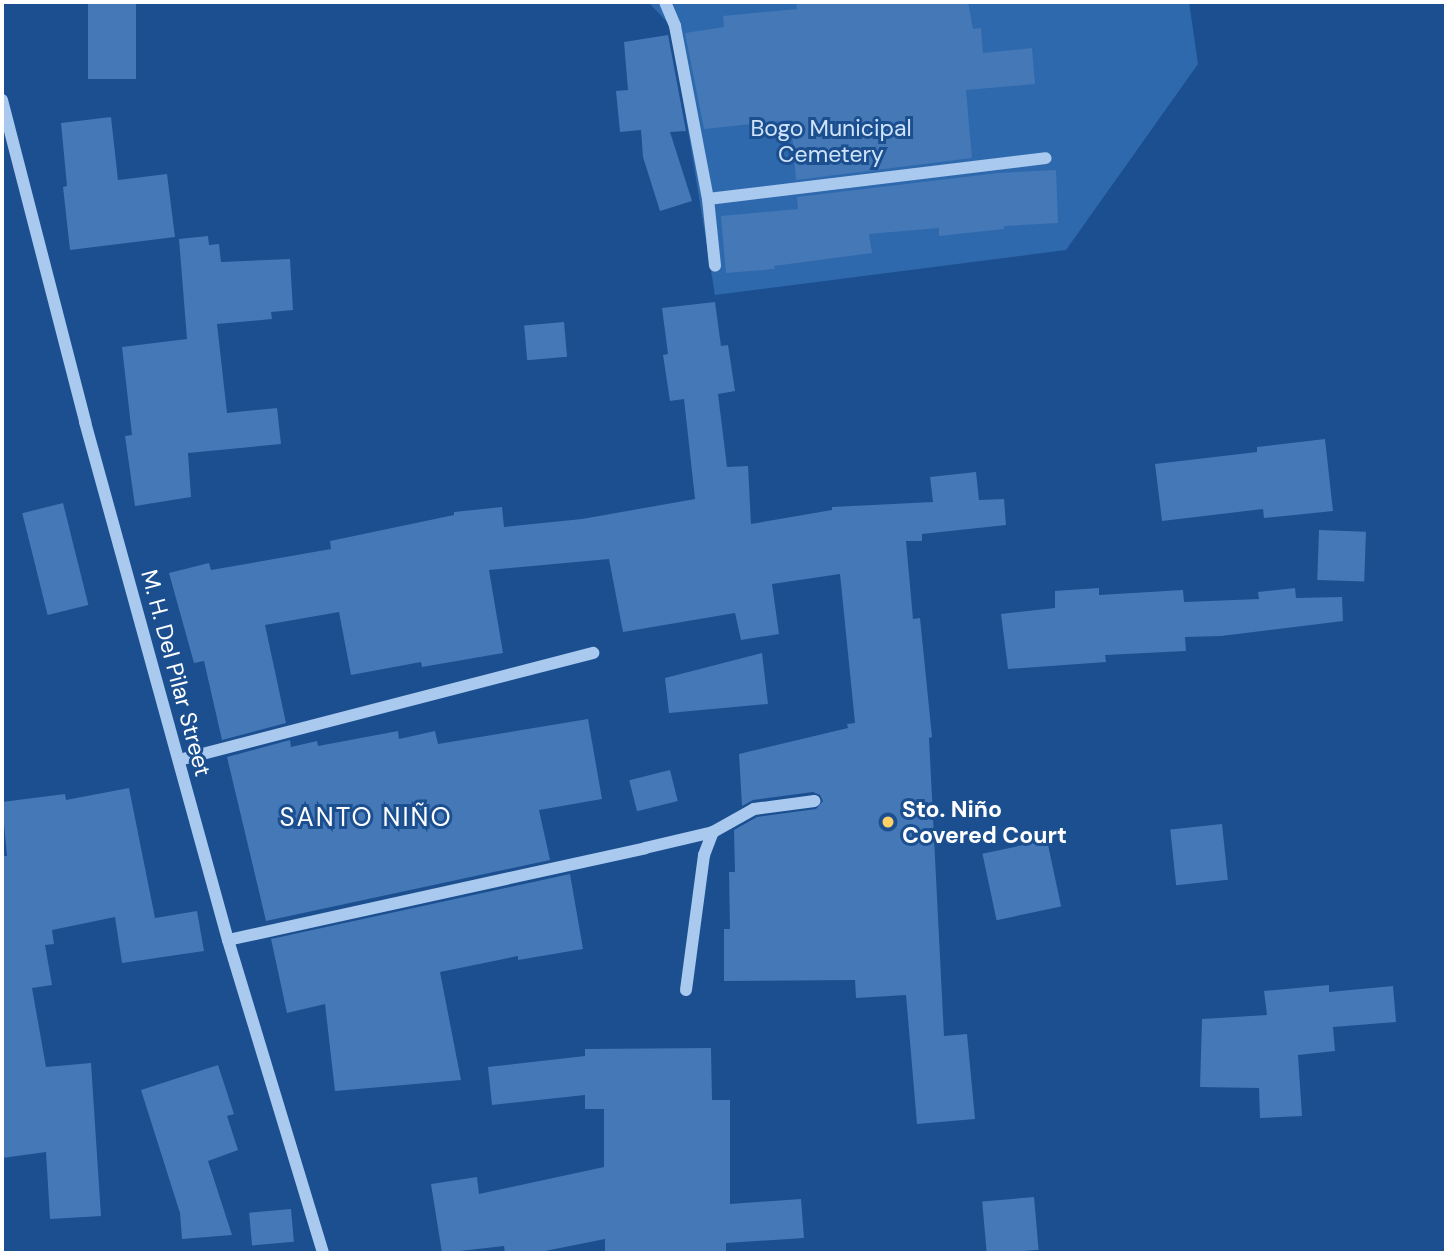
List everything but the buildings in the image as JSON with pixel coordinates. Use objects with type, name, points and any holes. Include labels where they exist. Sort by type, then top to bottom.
[{"type":"street","points":[[665,2],[675,26],[708,199],[715,266]]},
{"type":"street","name":"M. H. Del Pilar Street","points":[[2,100],[85,422],[228,940],[323,1253]]},
{"type":"street","points":[[708,199],[1046,158]]},
{"type":"street","points":[[178,760],[593,653]]},
{"type":"street","points":[[228,940],[713,832],[754,810],[814,801]]},
{"type":"street","points":[[686,990],[704,855],[713,832]]},
{"type":"green space","name":"Bogo Municipal Cemetery","points":[[648,2],[1189,2],[1198,64],[1066,250],[715,295],[671,26]]},
{"type":"place","name":"Sto. Niño Covered Court","points":[[888,822]]},
{"type":"district","name":"SANTO NIÑO","points":[[366,818]]}]
